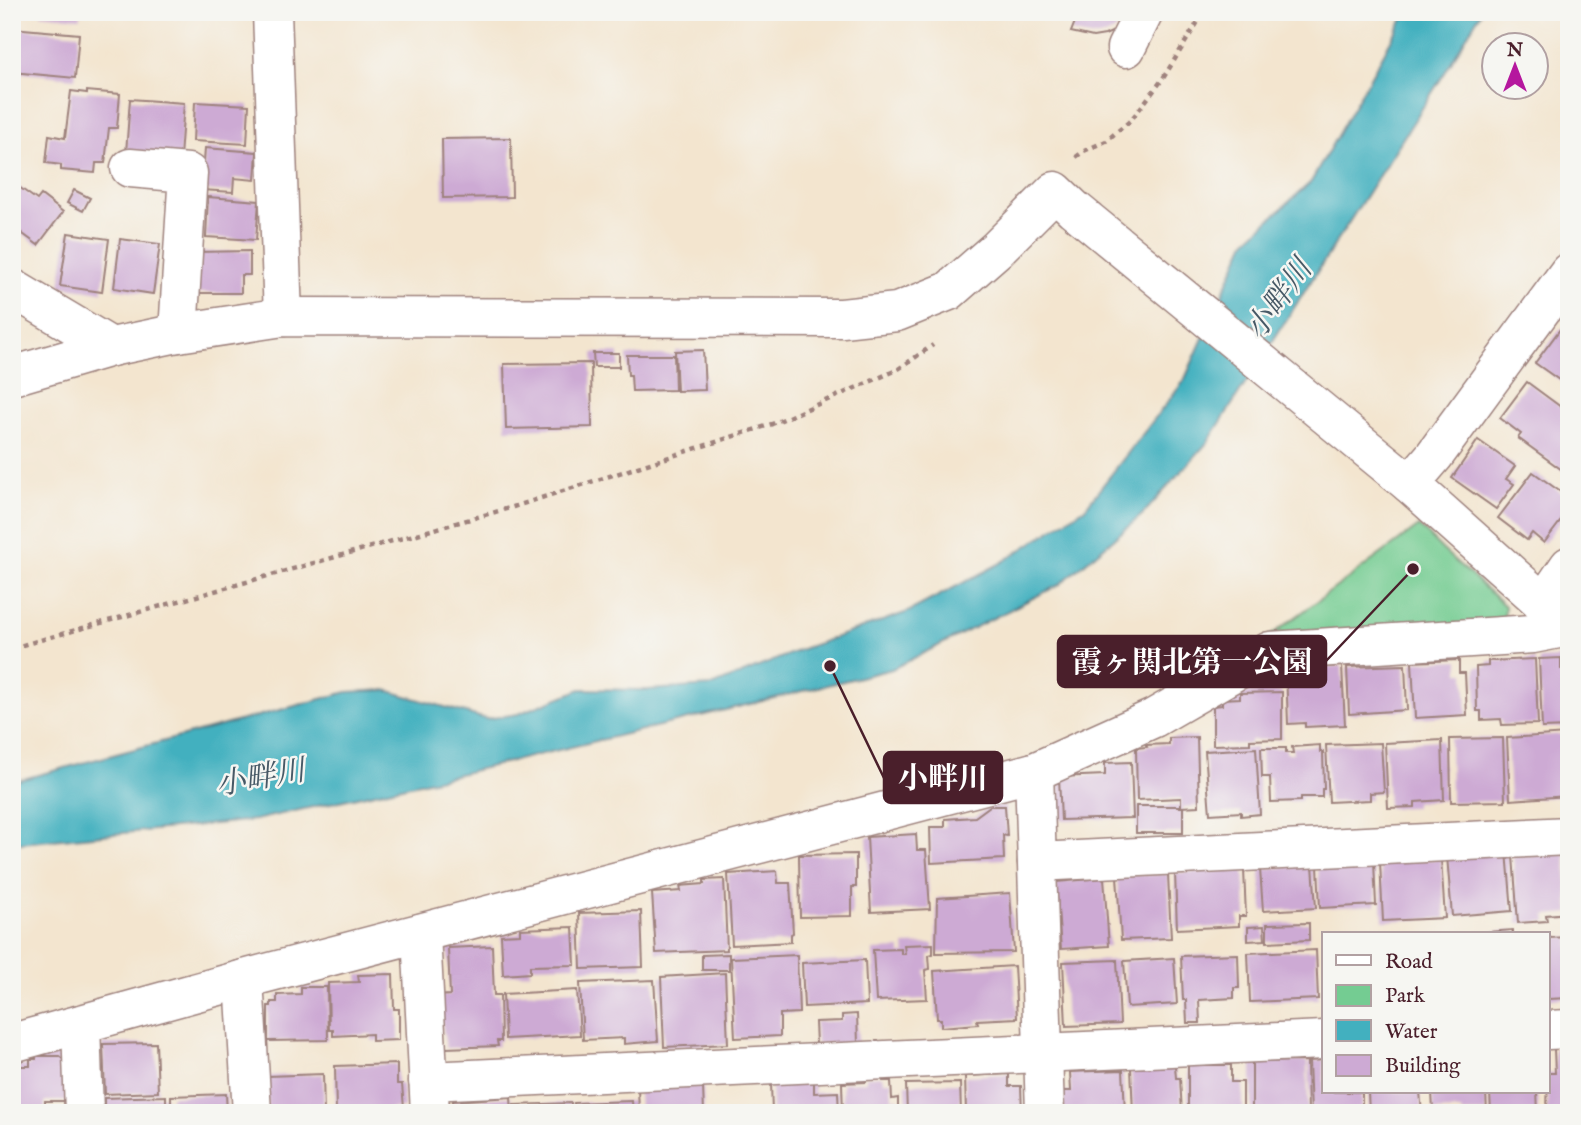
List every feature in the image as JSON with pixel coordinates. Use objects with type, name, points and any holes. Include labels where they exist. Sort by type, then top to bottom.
[{"type":"street","points":[[272,12],[283,317]]},
{"type":"street","points":[[1126,48],[1144,12]]},
{"type":"street","points":[[130,167],[188,173],[178,333]]},
{"type":"street","points":[[12,376],[111,347],[178,333],[283,317],[842,318],[897,312],[949,291],[998,249],[1065,200],[1399,475],[1560,619]]},
{"type":"street","points":[[1399,475],[1434,456],[1569,272]]},
{"type":"street","points":[[12,288],[111,347]]},
{"type":"street","points":[[1560,619],[1569,566]]},
{"type":"street","points":[[12,1043],[244,979],[1034,772],[1154,718],[1270,652],[1533,634],[1560,619]]},
{"type":"street","points":[[1034,772],[1045,1113]]},
{"type":"street","points":[[1037,862],[1569,836]]},
{"type":"street","points":[[421,933],[429,1097],[1043,1052],[1322,1040]]},
{"type":"street","points":[[244,979],[252,1113]]},
{"type":"street","points":[[81,1024],[85,1113]]},
{"type":"street","points":[[1550,1030],[1569,1029]]},
{"type":"path","points":[[1065,200],[1058,170],[1084,151],[1106,141],[1131,120],[1162,80],[1204,12]]},
{"type":"path","points":[[12,648],[513,507],[772,424],[897,370],[941,337]]},
{"type":"green space","points":[[1419,526],[1505,606],[1504,623],[1270,636]]},
{"type":"water","points":[[1407,12],[1481,12],[1208,442],[1143,514],[1059,585],[892,669],[459,774],[255,820],[12,844],[12,782],[347,692],[386,690],[486,719],[518,714],[581,689],[647,690],[712,686],[802,649],[908,612],[1001,563],[1085,508],[1184,381],[1246,241],[1311,182]]},
{"type":"building","points":[[41,12],[81,12],[80,18]]},
{"type":"building","points":[[1079,12],[1136,12],[1114,31],[1093,37],[1071,32]]},
{"type":"building","points":[[12,28],[79,34],[75,78],[12,72]]},
{"type":"building","points":[[71,91],[120,94],[117,128],[109,128],[105,163],[96,163],[95,173],[61,170],[61,165],[46,163],[49,135],[65,138]]},
{"type":"building","points":[[130,99],[184,103],[180,157],[126,153]]},
{"type":"building","points":[[195,102],[249,105],[247,144],[193,141]]},
{"type":"building","points":[[511,138],[512,197],[443,198],[442,139]]},
{"type":"building","points":[[205,148],[257,152],[255,180],[234,178],[233,192],[202,190]]},
{"type":"building","points":[[12,182],[37,200],[41,195],[63,212],[38,245],[12,226]]},
{"type":"building","points":[[74,190],[90,198],[83,211],[67,203]]},
{"type":"building","points":[[208,197],[259,201],[256,240],[206,237]]},
{"type":"building","points":[[68,233],[109,239],[102,292],[60,286]]},
{"type":"building","points":[[120,239],[160,244],[153,294],[114,288]]},
{"type":"building","points":[[250,251],[250,275],[241,275],[241,293],[195,293],[195,252]]},
{"type":"building","points":[[1561,328],[1569,334],[1569,387],[1535,363]]},
{"type":"building","points":[[703,350],[705,390],[677,391],[675,351]]},
{"type":"building","points":[[593,353],[619,353],[619,367],[594,367]]},
{"type":"building","points":[[627,355],[674,355],[675,390],[632,391]]},
{"type":"building","points":[[591,363],[592,427],[506,429],[504,364]]},
{"type":"building","points":[[1527,382],[1569,413],[1569,475],[1518,438],[1521,434],[1500,418]]},
{"type":"building","points":[[1478,440],[1515,466],[1506,479],[1514,484],[1496,509],[1452,478]]},
{"type":"building","points":[[1533,472],[1569,498],[1569,510],[1544,543],[1532,533],[1527,540],[1498,518]]},
{"type":"building","points":[[1561,658],[1561,669],[1569,669],[1569,727],[1542,728],[1539,659]]},
{"type":"building","points":[[1535,659],[1538,724],[1502,725],[1501,719],[1481,720],[1481,711],[1477,711],[1476,667],[1488,666],[1488,661]]},
{"type":"building","points":[[1459,660],[1459,673],[1465,673],[1467,715],[1415,718],[1412,662]]},
{"type":"building","points":[[1405,665],[1407,710],[1349,714],[1347,667]]},
{"type":"building","points":[[1342,666],[1345,725],[1305,727],[1305,723],[1288,724],[1286,669]]},
{"type":"building","points":[[1282,692],[1282,739],[1250,740],[1250,744],[1213,745],[1213,706],[1222,705],[1222,699],[1240,698],[1240,693]]},
{"type":"building","points":[[1566,734],[1569,796],[1510,800],[1507,738]]},
{"type":"building","points":[[1197,737],[1199,806],[1181,807],[1181,798],[1137,800],[1136,748],[1169,744],[1169,738]]},
{"type":"building","points":[[1503,738],[1505,801],[1451,802],[1450,739]]},
{"type":"building","points":[[1442,740],[1444,800],[1415,802],[1415,807],[1388,808],[1385,743]]},
{"type":"building","points":[[1381,743],[1384,792],[1370,793],[1370,800],[1329,802],[1326,745]]},
{"type":"building","points":[[1320,745],[1320,752],[1323,752],[1322,797],[1271,802],[1270,777],[1262,777],[1261,748],[1286,748],[1286,753],[1293,753],[1292,747]]},
{"type":"building","points":[[1256,748],[1260,814],[1210,814],[1205,751]]},
{"type":"building","points":[[1131,762],[1133,818],[1061,820],[1059,777],[1105,775],[1105,763]]},
{"type":"building","points":[[990,806],[1005,806],[1007,836],[1003,835],[1004,859],[931,863],[930,827],[945,827],[945,819],[975,817]]},
{"type":"building","points":[[1136,806],[1183,807],[1183,833],[1136,833]]},
{"type":"building","points":[[916,834],[917,850],[926,850],[930,909],[871,912],[867,837]]},
{"type":"building","points":[[1507,851],[1512,911],[1452,916],[1447,856]]},
{"type":"building","points":[[1565,853],[1569,913],[1546,915],[1547,921],[1518,923],[1513,856]]},
{"type":"building","points":[[856,854],[856,887],[852,887],[852,916],[800,917],[799,855]]},
{"type":"building","points":[[1441,859],[1445,918],[1383,921],[1380,862]]},
{"type":"building","points":[[1374,862],[1376,905],[1320,908],[1318,866]]},
{"type":"building","points":[[1313,865],[1316,908],[1263,911],[1260,869]]},
{"type":"building","points":[[1244,870],[1246,916],[1239,916],[1239,926],[1177,929],[1175,873]]},
{"type":"building","points":[[777,871],[778,883],[790,883],[793,933],[791,942],[732,945],[728,874]]},
{"type":"building","points":[[1168,874],[1171,938],[1121,940],[1117,876]]},
{"type":"building","points":[[1104,878],[1109,946],[1061,949],[1056,882]]},
{"type":"building","points":[[724,879],[727,950],[656,953],[652,893],[681,891],[680,886],[704,884],[704,880]]},
{"type":"building","points":[[1010,893],[1014,952],[936,953],[937,898]]},
{"type":"building","points":[[641,911],[643,967],[581,969],[579,913]]},
{"type":"building","points":[[1309,923],[1309,940],[1267,942],[1267,924]]},
{"type":"building","points":[[1264,926],[1265,940],[1248,941],[1248,927]]},
{"type":"building","points":[[573,927],[575,965],[530,966],[530,973],[503,975],[501,935],[520,934],[520,929]]},
{"type":"building","points":[[1569,937],[1569,998],[1550,999],[1550,938]]},
{"type":"building","points":[[933,944],[933,954],[929,955],[930,969],[925,970],[927,999],[876,1001],[873,950],[901,949],[901,954],[905,954],[904,945]]},
{"type":"building","points":[[492,946],[494,995],[500,995],[501,1041],[497,1041],[498,1046],[446,1048],[438,996],[450,995],[448,948]]},
{"type":"building","points":[[1316,950],[1318,999],[1250,1002],[1248,953]]},
{"type":"building","points":[[729,954],[729,970],[702,970],[702,955]]},
{"type":"building","points":[[1238,954],[1239,988],[1234,988],[1234,998],[1199,1000],[1200,1023],[1187,1023],[1181,956]]},
{"type":"building","points":[[797,955],[799,1013],[780,1014],[780,1036],[735,1038],[731,958]]},
{"type":"building","points":[[1174,958],[1177,1004],[1127,1007],[1124,961]]},
{"type":"building","points":[[865,960],[867,1004],[804,1007],[802,963]]},
{"type":"building","points":[[1117,960],[1120,1024],[1066,1026],[1063,962]]},
{"type":"building","points":[[1014,966],[1017,1018],[977,1020],[978,1024],[941,1027],[941,1019],[937,1019],[934,971]]},
{"type":"building","points":[[725,973],[728,1044],[664,1047],[661,977]]},
{"type":"building","points":[[393,974],[394,1009],[399,1009],[399,1040],[372,1041],[372,1034],[333,1036],[333,1030],[329,1030],[328,983],[359,982],[358,975]]},
{"type":"building","points":[[654,980],[658,1041],[624,1044],[624,1038],[583,1040],[580,983]]},
{"type":"building","points":[[301,987],[327,987],[328,1040],[268,1041],[268,1006],[271,1006],[271,1002],[277,1002],[277,995],[301,994]]},
{"type":"building","points":[[577,990],[580,1035],[505,1039],[503,994]]},
{"type":"building","points":[[857,1014],[858,1044],[816,1044],[815,1022],[842,1021],[842,1015]]},
{"type":"building","points":[[156,1043],[158,1092],[105,1094],[103,1044]]},
{"type":"building","points":[[1569,1048],[1569,1111],[1547,1112],[1550,1073],[1555,1073],[1554,1049]]},
{"type":"building","points":[[36,1056],[59,1056],[65,1061],[67,1101],[45,1101],[45,1113],[12,1113],[12,1066],[30,1066],[30,1059],[36,1059]]},
{"type":"building","points":[[1322,1060],[1322,1094],[1362,1094],[1362,1113],[1311,1113],[1309,1061]]},
{"type":"building","points":[[1307,1061],[1308,1113],[1252,1113],[1252,1062]]},
{"type":"building","points":[[397,1064],[397,1084],[402,1084],[404,1108],[389,1109],[389,1113],[336,1113],[335,1066]]},
{"type":"building","points":[[1188,1065],[1231,1065],[1231,1082],[1243,1082],[1243,1113],[1188,1113]]},
{"type":"building","points":[[1175,1066],[1176,1078],[1180,1078],[1182,1113],[1133,1113],[1131,1068]]},
{"type":"building","points":[[1123,1070],[1125,1113],[1064,1113],[1063,1091],[1071,1091],[1070,1072]]},
{"type":"building","points":[[323,1074],[324,1113],[268,1113],[267,1076]]},
{"type":"building","points":[[1009,1074],[1009,1086],[1021,1086],[1022,1113],[966,1113],[965,1076]]},
{"type":"building","points":[[882,1076],[883,1081],[891,1081],[892,1099],[898,1098],[898,1113],[843,1113],[842,1083],[866,1082],[866,1077]]},
{"type":"building","points":[[814,1082],[814,1093],[838,1092],[839,1113],[772,1113],[771,1083]]},
{"type":"building","points":[[960,1083],[961,1113],[907,1113],[906,1084]]},
{"type":"building","points":[[703,1086],[704,1113],[639,1113],[638,1088]]},
{"type":"building","points":[[226,1094],[227,1113],[171,1113],[171,1096]]},
{"type":"building","points":[[1368,1094],[1420,1094],[1422,1113],[1369,1113]]},
{"type":"building","points":[[1432,1094],[1486,1094],[1487,1113],[1433,1111]]},
{"type":"building","points":[[1490,1094],[1537,1094],[1538,1111],[1491,1112]]},
{"type":"building","points":[[166,1096],[166,1113],[104,1113],[104,1098]]},
{"type":"building","points":[[511,1097],[512,1113],[453,1113],[453,1101]]},
{"type":"building","points":[[632,1101],[633,1113],[574,1113],[574,1103]]},
{"type":"building","points":[[571,1103],[571,1113],[514,1113],[514,1105]]},
{"type":"place","name":"霞ヶ関北第一公園","points":[[1413,569]]},
{"type":"place","name":"小畔川","points":[[830,666]]}]
